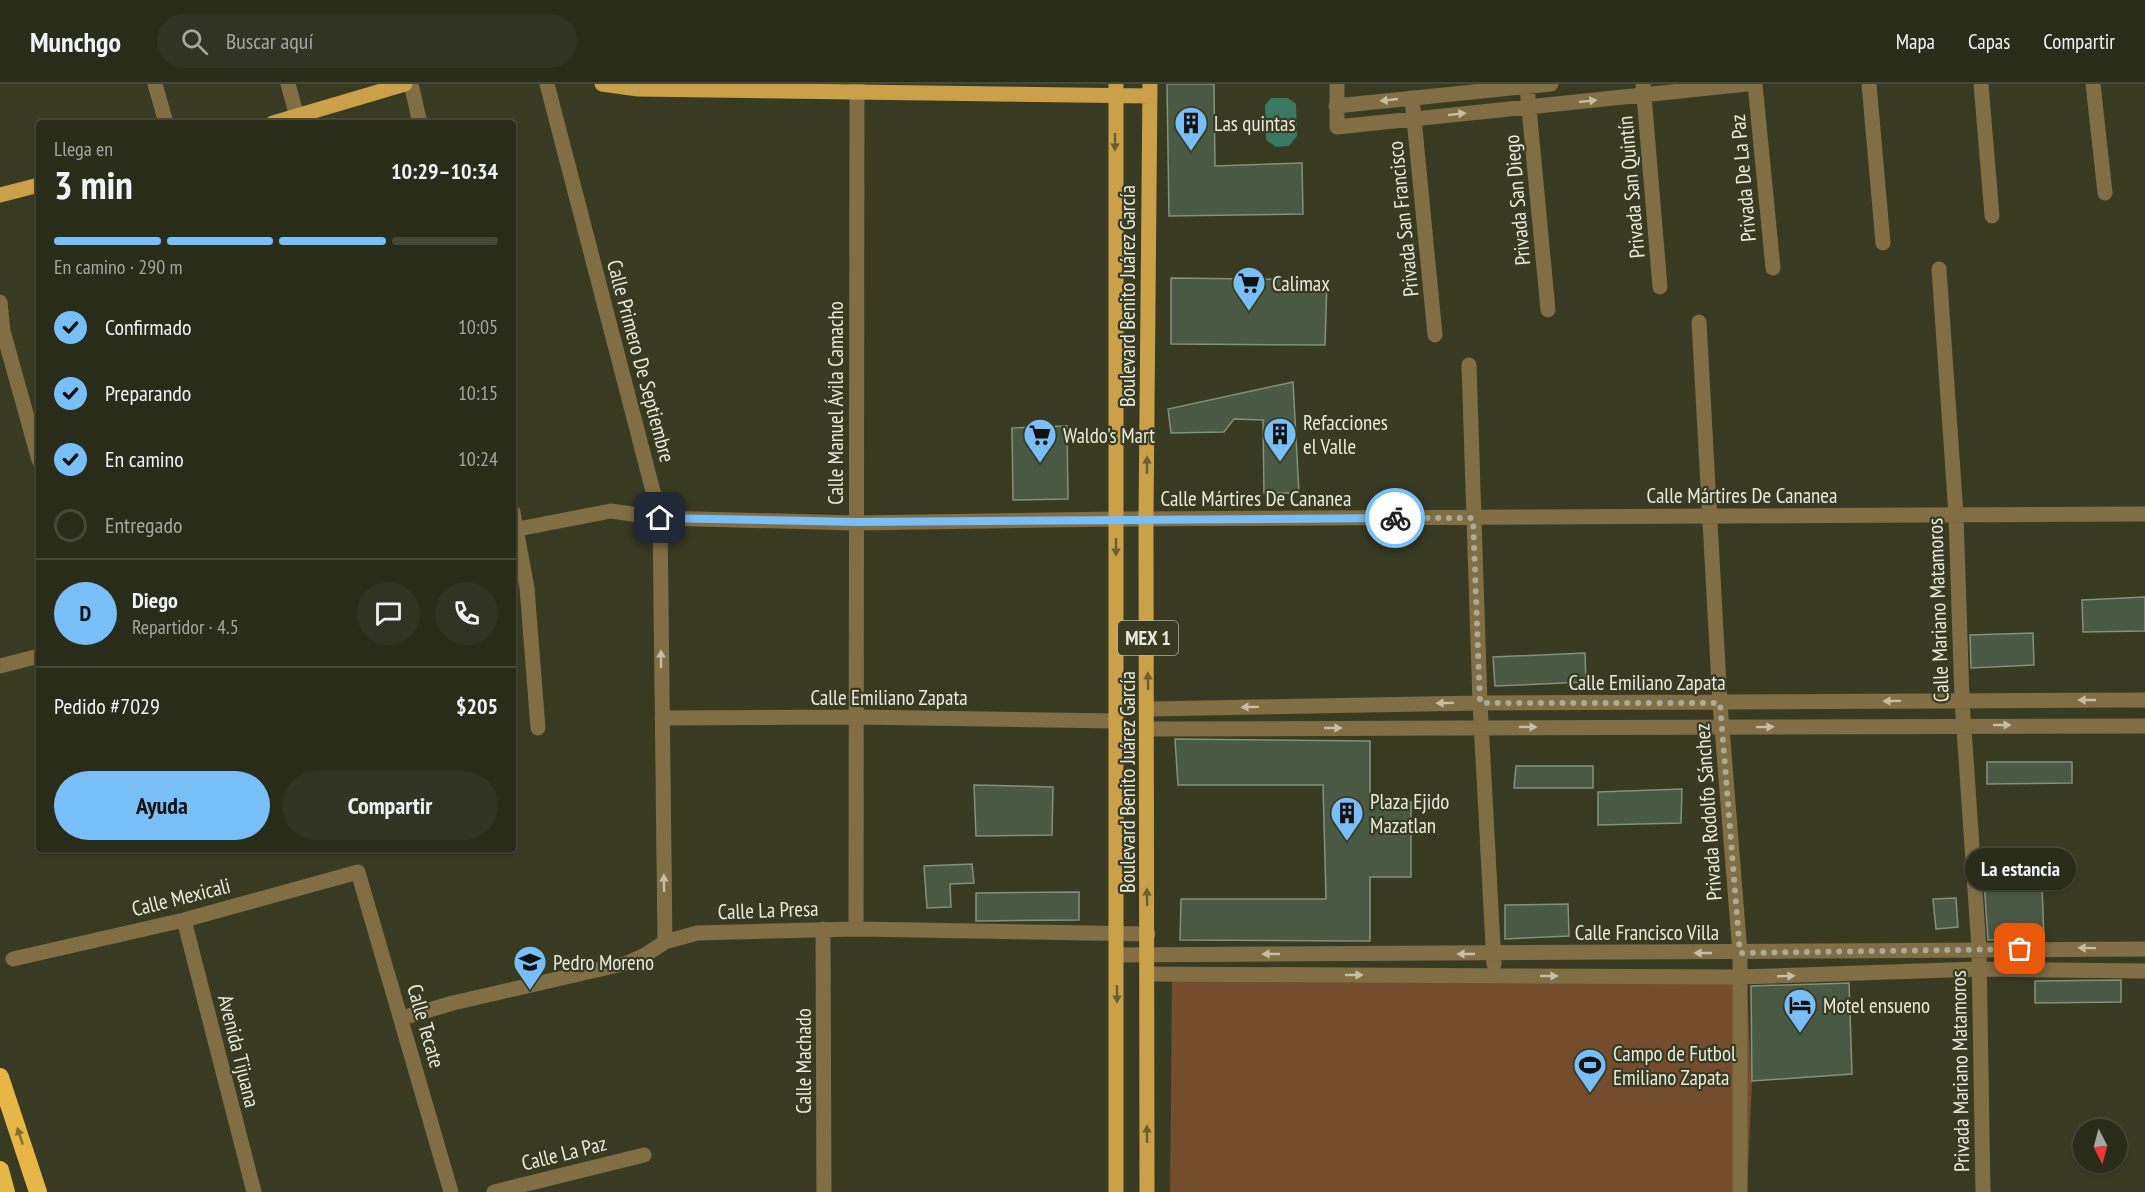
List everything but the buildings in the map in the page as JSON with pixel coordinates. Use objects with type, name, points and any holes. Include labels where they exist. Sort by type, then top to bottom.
[{"type":"highway","points":[[0,1077],[38,1192]]},
{"type":"highway","points":[[0,1170],[6,1192]]},
{"type":"main road","points":[[285,120],[405,84]]},
{"type":"main road","points":[[610,85],[1150,90]]},
{"type":"main road","name":"Boulevard Benito Juárez García","points":[[1116,90],[1116,1192]]},
{"type":"main road","name":"Boulevard Benito Juárez García","points":[[1147,1192],[1149,709],[1146,519],[1150,90]]},
{"type":"main road","points":[[0,195],[36,186]]},
{"type":"street","points":[[155,84],[165,120]]},
{"type":"street","points":[[288,84],[297,117]]},
{"type":"street","points":[[411,84],[419,120]]},
{"type":"street","name":"Calle Primero De Septiembre","points":[[547,84],[660,518],[665,942]]},
{"type":"street","points":[[1337,84],[1336,127],[1530,107],[1644,89],[1747,84]]},
{"type":"street","points":[[1336,106],[1551,84]]},
{"type":"street","name":"Privada De La Paz","points":[[1755,84],[1773,268]]},
{"type":"street","points":[[1869,84],[1883,243]]},
{"type":"street","points":[[1981,84],[1992,216]]},
{"type":"street","points":[[2094,84],[2105,193]]},
{"type":"street","name":"Privada San Diego","points":[[1527,87],[1548,310]]},
{"type":"street","name":"Calle Manuel Ávila Camacho","points":[[856,928],[857,88]]},
{"type":"street","name":"Privada San Quintín","points":[[1644,89],[1660,287]]},
{"type":"street","name":"Privada San Francisco","points":[[1412,98],[1435,335]]},
{"type":"street","name":"Calle Mariano Matamoros","points":[[1939,270],[1956,515],[1962,700],[1979,949]]},
{"type":"street","points":[[0,303],[3,331],[36,449]]},
{"type":"street","name":"Privada Rodolfo Sánchez","points":[[1699,322],[1712,516],[1720,703],[1740,953],[1740,1192]]},
{"type":"street","points":[[1469,365],[1480,703],[1494,976]]},
{"type":"street","name":"Calle Mártires De Cananea","points":[[516,530],[611,511],[660,518],[856,522],[2145,514]]},
{"type":"street","points":[[516,535],[526,588],[538,728]]},
{"type":"street","points":[[0,666],[36,657]]},
{"type":"street","name":"Calle Emiliano Zapata","points":[[1149,709],[1480,703],[2145,700]]},
{"type":"street","name":"Calle Emiliano Zapata","points":[[662,718],[856,717],[1116,721]]},
{"type":"street","points":[[1149,729],[2145,726]]},
{"type":"street","name":"Calle Mexicali","points":[[13,959],[184,920],[358,872]]},
{"type":"street","name":"Calle Tecate","points":[[358,872],[451,1192]]},
{"type":"street","name":"Avenida Tijuana","points":[[184,920],[254,1192]]},
{"type":"street","name":"Calle La Presa","points":[[402,1018],[453,1003],[627,963],[665,942],[697,933],[856,928],[1148,934]]},
{"type":"street","name":"Calle Machado","points":[[823,929],[824,1192]]},
{"type":"street","name":"Privada Mariano Matamoros","points":[[1979,949],[1983,1192]]},
{"type":"street","name":"Calle Francisco Villa","points":[[1117,955],[2145,949]]},
{"type":"street","points":[[1148,975],[1740,977],[1979,969],[2145,971]]},
{"type":"street","name":"Calle La Paz","points":[[494,1192],[644,1155]]},
{"type":"shaded area","points":[[1271,98],[1288,98],[1296,104],[1297,136],[1289,146],[1276,147],[1266,140],[1265,105]]},
{"type":"shaded area","points":[[1721,978],[1747,994],[1752,1081],[1747,1192],[1170,1192],[1172,981]]},
{"type":"way so far","points":[[1395,518],[1473,518],[1480,703],[1720,703],[1740,953],[2020,949]]},
{"type":"place","name":"Las quintas","points":[[1191,152]]},
{"type":"place","name":"Calimax","points":[[1249,312]]},
{"type":"place","name":"Refacciones el Valle","points":[[1280,463]]},
{"type":"place","name":"Waldo's Mart","points":[[1040,464]]},
{"type":"place","name":"Plaza Ejido Mazatlan","points":[[1347,842]]},
{"type":"place","name":"La estancia","points":[[2020,949]]},
{"type":"place","name":"Pedro Moreno","points":[[530,991]]},
{"type":"place","name":"Motel ensueno","points":[[1800,1034]]},
{"type":"place","name":"Campo de Futbol Emiliano Zapata","points":[[1590,1094]]},
{"type":"route","points":[[660,518],[856,522],[1395,518]]}]
